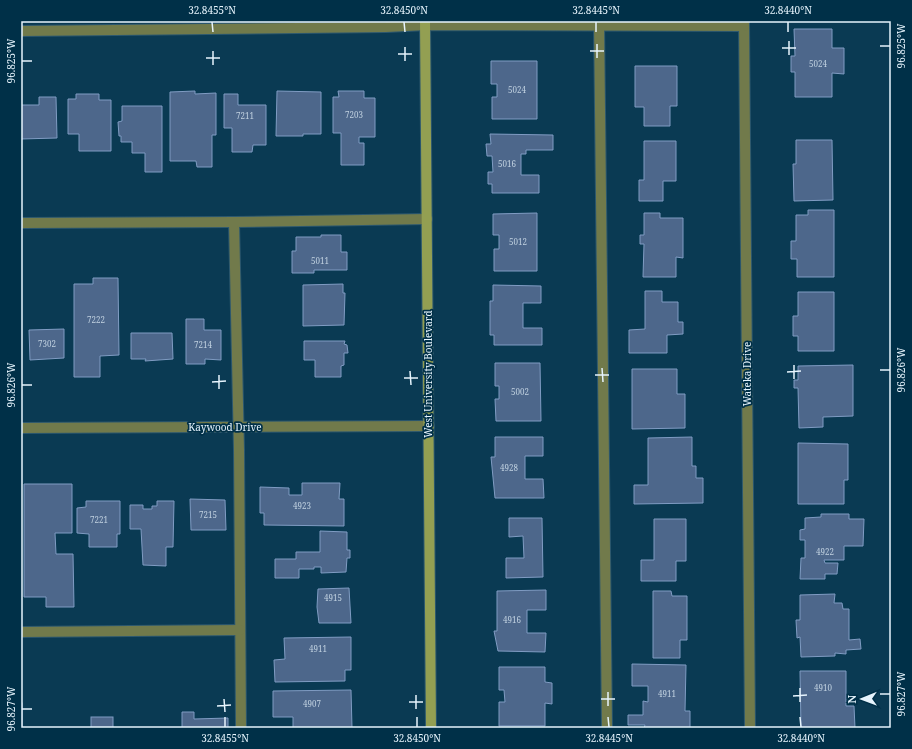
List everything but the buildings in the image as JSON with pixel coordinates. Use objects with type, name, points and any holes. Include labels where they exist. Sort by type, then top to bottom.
[{"type":"street","points":[[21,30],[363,27],[426,23],[744,23]]},
{"type":"street","name":"West University Boulevard","points":[[426,23],[431,728]]},
{"type":"street","name":"Wateka Drive","points":[[744,23],[750,728]]},
{"type":"street","points":[[599,24],[607,728]]},
{"type":"street","points":[[21,223],[427,219]]},
{"type":"street","points":[[234,222],[241,728]]},
{"type":"street","name":"Kaywood Drive","points":[[21,428],[429,426]]},
{"type":"street","points":[[21,632],[240,630]]}]
